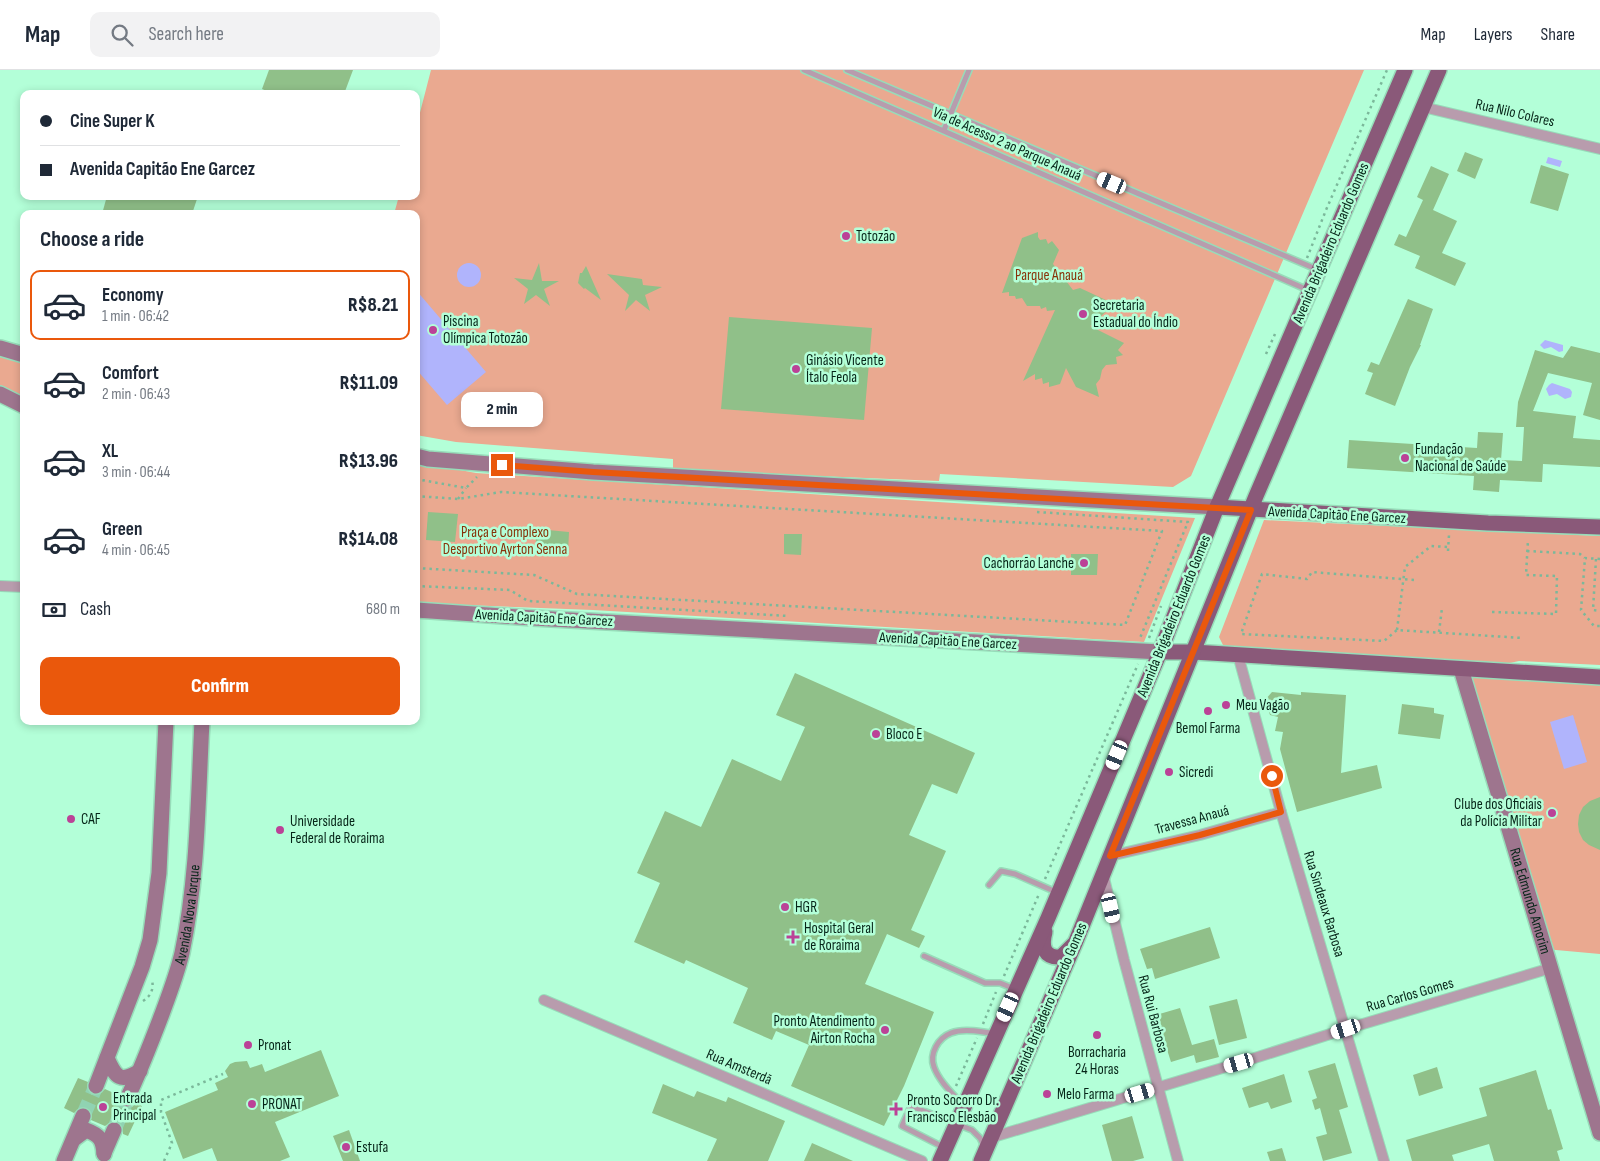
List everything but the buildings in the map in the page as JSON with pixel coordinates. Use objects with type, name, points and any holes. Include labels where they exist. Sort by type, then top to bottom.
[{"type":"main road","name":"Avenida Brigadeiro Eduardo Gomes","points":[[943,1155],[1059,893],[1160,652],[1217,507],[1405,70]]},
{"type":"main road","name":"Avenida Brigadeiro Eduardo Gomes","points":[[986,1149],[1076,941],[1251,510],[1439,70]]},
{"type":"main road","name":"Avenida Capitão Ene Garcez","points":[[1217,507],[1488,523],[1600,527]]},
{"type":"main road","name":"Avenida Capitão Ene Garcez","points":[[1160,652],[1193,652],[1600,677]]},
{"type":"main road","points":[[1048,918],[1043,946],[1049,955],[1061,957],[1076,941]]},
{"type":"main road","points":[[1018,984],[1029,966],[1036,961],[1047,960],[1055,970],[1053,992]]},
{"type":"street","name":"Rua Nilo Colares","points":[[1423,107],[1600,149]]},
{"type":"street","points":[[0,348],[20,355]]},
{"type":"street","points":[[0,394],[20,404]]},
{"type":"street","name":"Avenida Capitão Ene Garcez","points":[[420,457],[593,472],[1217,507]]},
{"type":"street","points":[[0,586],[20,587]]},
{"type":"street","name":"Avenida Capitão Ene Garcez","points":[[420,610],[1141,646],[1160,652]]},
{"type":"street","name":"Rua Sindeaux Barbosa","points":[[1238,655],[1281,812],[1384,1161]]},
{"type":"street","name":"Rua Edmundo Amorim","points":[[1461,669],[1600,1133]]},
{"type":"street","name":"Avenida Nova Iorque","points":[[96,1086],[142,967],[150,940],[159,873],[166,725]]},
{"type":"street","name":"Avenida Nova Iorque","points":[[127,1099],[140,1071],[182,954],[195,860],[202,725]]},
{"type":"street","name":"Travessa Anauá","points":[[1110,856],[1200,835],[1281,812]]},
{"type":"street","name":"Rua Rui Barbosa","points":[[1103,873],[1157,1087],[1178,1161]]},
{"type":"street","name":"Rua Carlos Gomes","points":[[986,1149],[1157,1087],[1551,968]]},
{"type":"street","name":"Rua Amsterdã","points":[[544,1000],[922,1161]]},
{"type":"street","points":[[107,1058],[114,1072],[123,1078],[128,1078],[140,1071]]},
{"type":"street","points":[[64,1161],[83,1116]]},
{"type":"street","points":[[74,1139],[86,1130],[96,1133],[102,1139],[102,1157]]},
{"type":"street","points":[[102,1157],[114,1130]]},
{"type":"lane","name":"Via de Acesso 2 ao Parque Anauá","points":[[804,70],[1310,290]]},
{"type":"lane","name":"Via de Acesso 2 ao Parque Anauá","points":[[846,70],[1319,270]]},
{"type":"lane","points":[[944,130],[969,70]]},
{"type":"lane","points":[[989,885],[1001,870],[1059,893]]},
{"type":"lane","points":[[924,956],[986,983],[1018,984]]},
{"type":"lane","points":[[964,1107],[939,1077],[932,1057],[934,1048],[951,1033],[972,1031],[996,1033]]},
{"type":"lane","points":[[943,1155],[902,1126],[911,1106],[972,1130],[980,1138],[986,1149]]},
{"type":"path","points":[[458,499],[477,477]]},
{"type":"path","points":[[420,480],[466,488]]},
{"type":"path","points":[[420,496],[458,499],[501,492],[1162,531],[1125,625],[577,594],[534,575],[420,568]]},
{"type":"path","points":[[1028,512],[1195,523],[1202,506]]},
{"type":"path","points":[[983,1024],[1141,646],[1188,522]]},
{"type":"path","points":[[1448,551],[1449,535]]},
{"type":"path","points":[[1492,612],[1556,614],[1557,576],[1526,575],[1528,540]]},
{"type":"path","points":[[1414,580],[1404,580],[1312,572],[1306,579],[1262,574],[1241,634],[1384,641],[1396,630],[1404,580],[1406,568],[1431,546],[1448,547]]},
{"type":"path","points":[[1527,551],[1580,554],[1585,558],[1598,559],[1593,610],[1600,611]]},
{"type":"path","points":[[1585,558],[1581,610],[1594,626],[1600,626]]},
{"type":"path","points":[[420,586],[510,590],[528,601],[794,617]]},
{"type":"path","points":[[1141,646],[1162,603]]},
{"type":"path","points":[[1440,632],[1442,608]]},
{"type":"path","points":[[1396,630],[1522,638]]},
{"type":"path","points":[[164,1161],[172,1143],[161,1112],[161,1100],[223,1074]]},
{"type":"green space","name":"Parque Anauá","points":[[431,70],[1364,70],[1191,476],[1173,487],[940,474],[939,481],[673,470],[673,459],[456,442],[420,436],[420,210],[395,210],[398,200],[420,200],[420,113]]},
{"type":"green space","points":[[0,353],[20,359],[20,395],[0,385]]},
{"type":"green space","name":"Praça e Complexo Desportivo Ayrton Senna","points":[[420,463],[476,473],[1195,518],[1144,642],[593,610],[420,603]]},
{"type":"green space","points":[[1264,520],[1600,536],[1600,665],[1519,661],[1505,664],[1224,647],[1219,637]]},
{"type":"green space","name":"Clube dos Oficiais da Polícia Militar","points":[[1461,669],[1600,677],[1600,954],[1545,949]]},
{"type":"water","points":[[1548,157],[1562,161],[1560,167],[1546,163]]},
{"type":"water","points":[[469,263],[478,266],[481,275],[478,284],[469,287],[460,284],[457,275],[460,266]]},
{"type":"water","name":"Piscina Olímpica Totozão","points":[[420,295],[486,372],[447,405],[420,374]]},
{"type":"water","points":[[1545,340],[1563,345],[1563,351],[1559,352],[1551,347],[1544,349],[1540,345]]},
{"type":"water","points":[[1552,383],[1570,389],[1572,392],[1571,397],[1565,399],[1557,394],[1549,396],[1546,389]]},
{"type":"water","points":[[1573,715],[1587,762],[1564,769],[1550,722]]},
{"type":"tunnel","points":[[83,1116],[96,1086]]},
{"type":"tunnel","points":[[114,1130],[127,1099]]},
{"type":"place","name":"Totozão","points":[[846,236]]},
{"type":"place","name":"Secretaria Estadual do Índio","points":[[1083,314]]},
{"type":"place","name":"Piscina Olímpica Totozão","points":[[433,330]]},
{"type":"place","name":"Ginásio Vicente Ítalo Feola","points":[[796,369]]},
{"type":"place","name":"Fundação Nacional de Saúde","points":[[1405,458]]},
{"type":"place","name":"Cachorrão Lanche","points":[[1084,563]]},
{"type":"place","name":"Meu Vagão","points":[[1226,705]]},
{"type":"place","name":"Bemol Farma","points":[[1208,711]]},
{"type":"place","name":"Bloco E","points":[[876,734]]},
{"type":"place","name":"Sicredi","points":[[1169,772]]},
{"type":"place","name":"Clube dos Oficiais da Polícia Militar","points":[[1552,813]]},
{"type":"place","name":"CAF","points":[[71,819]]},
{"type":"place","name":"Universidade Federal de Roraima","points":[[280,830]]},
{"type":"place","name":"HGR","points":[[785,907]]},
{"type":"place","name":"Hospital Geral de Roraima","points":[[793,937]]},
{"type":"place","name":"Pronto Atendimento Airton Rocha","points":[[885,1030]]},
{"type":"place","name":"Borracharia 24 Horas","points":[[1097,1035]]},
{"type":"place","name":"Pronat","points":[[248,1045]]},
{"type":"place","name":"Melo Farma","points":[[1047,1094]]},
{"type":"place","name":"PRONAT","points":[[252,1104]]},
{"type":"place","name":"Entrada Principal","points":[[103,1107]]},
{"type":"place","name":"Pronto Socorro Dr. Francisco Elesbão","points":[[896,1109]]},
{"type":"place","name":"Estufa","points":[[346,1147]]},
{"type":"route","points":[[502,465],[593,472],[1251,510],[1110,856],[1200,835],[1281,812],[1272,776]]}]
